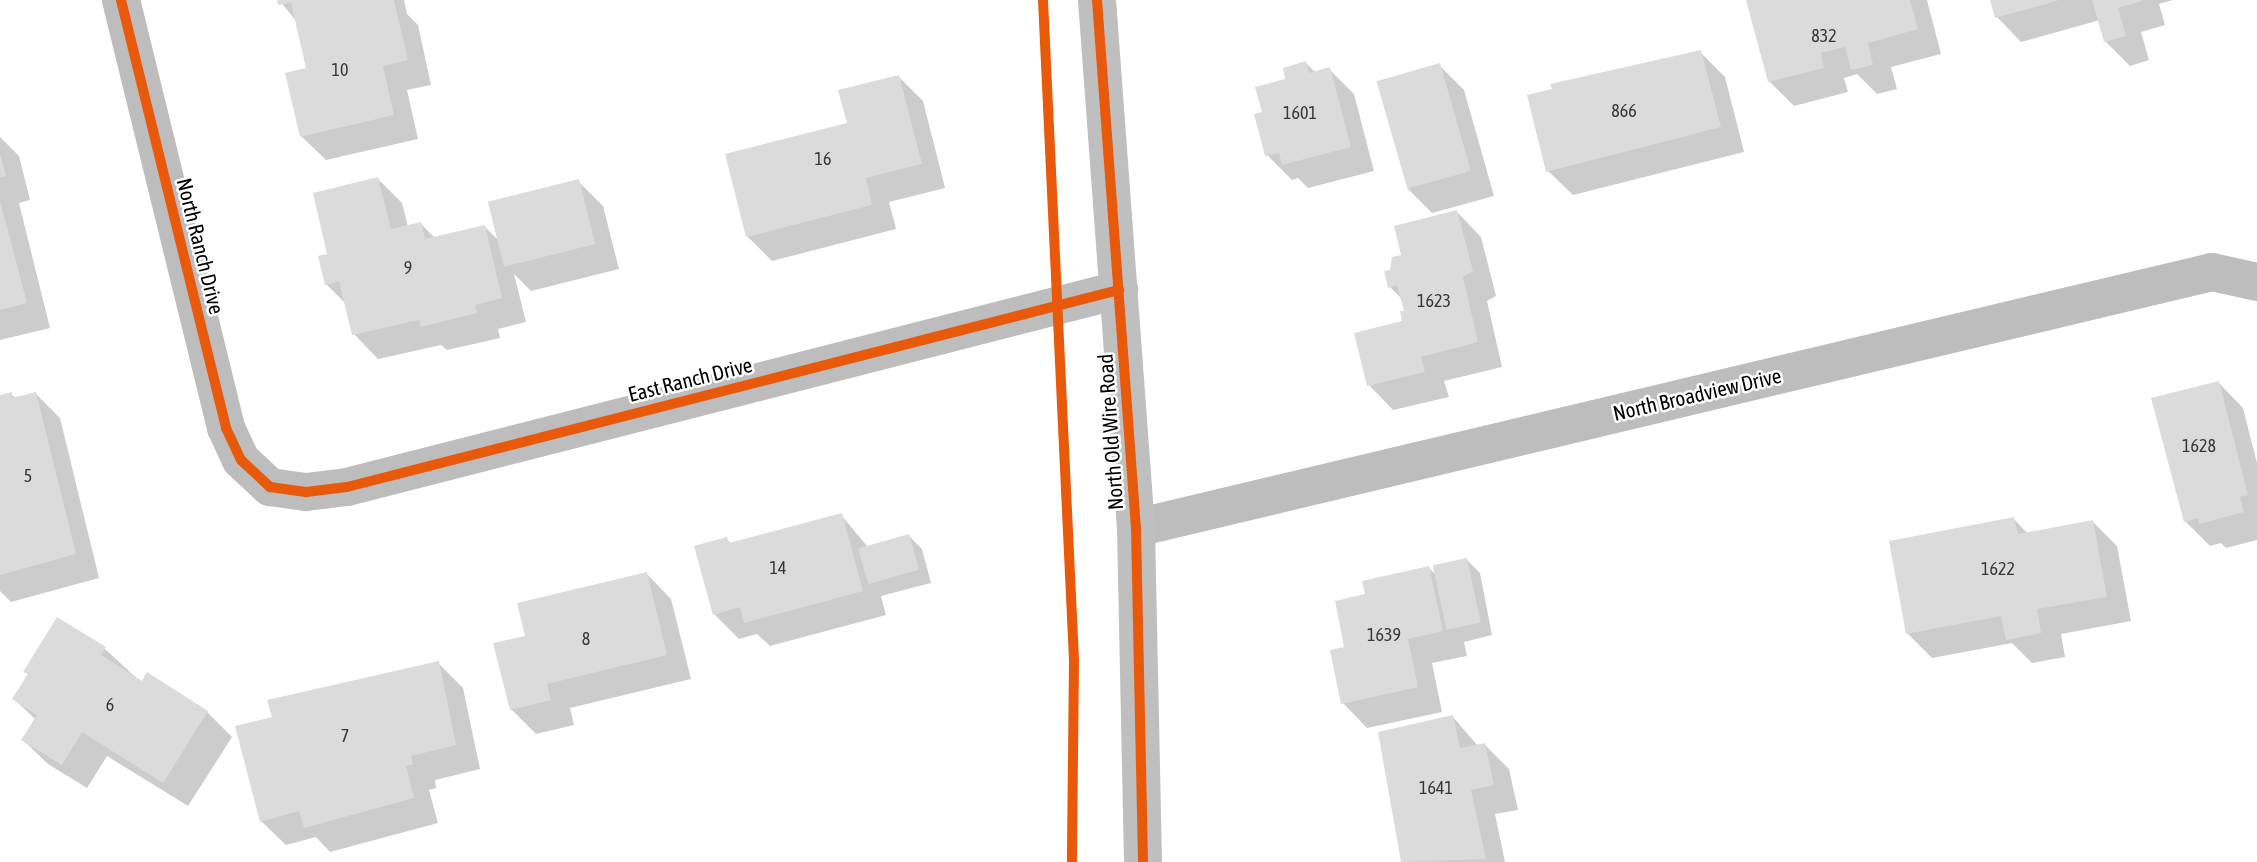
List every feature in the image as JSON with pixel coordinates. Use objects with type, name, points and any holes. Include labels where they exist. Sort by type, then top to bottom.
[{"type":"street","name":"North Ranch Drive","points":[[121,0],[226,428],[241,460],[270,487]]},
{"type":"street","name":"North Old Wire Road","points":[[1097,0],[1136,528],[1143,862]]},
{"type":"street","name":"North Broadview Drive","points":[[1136,528],[2212,272],[2257,282]]},
{"type":"street","name":"East Ranch Drive","points":[[270,487],[306,492],[347,487],[1119,290]]},
{"type":"building","points":[[277,0],[394,0],[408,60],[383,66],[394,115],[300,137],[285,73],[306,68],[291,3],[278,5]]},
{"type":"building","points":[[1746,0],[1910,0],[1918,29],[1868,43],[1873,65],[1851,70],[1845,47],[1821,53],[1824,68],[1768,82]]},
{"type":"building","points":[[1990,0],[2057,0],[2057,1],[1995,18]]},
{"type":"building","points":[[2092,0],[2142,1],[2118,8],[2126,36],[2104,42]]},
{"type":"building","points":[[1701,50],[1721,127],[1546,172],[1527,95],[1552,89],[1550,84]]},
{"type":"building","points":[[1306,61],[1309,73],[1330,67],[1351,147],[1282,165],[1279,153],[1265,156],[1254,114],[1262,112],[1255,87],[1285,79],[1283,68]]},
{"type":"building","points":[[1440,63],[1471,171],[1407,189],[1377,81]]},
{"type":"building","points":[[899,75],[922,164],[866,178],[872,205],[746,237],[725,154],[847,123],[838,90]]},
{"type":"building","points":[[0,154],[6,176],[0,177]]},
{"type":"building","points":[[378,177],[391,229],[421,222],[425,239],[485,225],[502,298],[475,305],[477,313],[421,327],[419,320],[352,335],[339,281],[325,285],[318,256],[327,254],[313,193]]},
{"type":"building","points":[[579,179],[595,244],[504,267],[488,202]]},
{"type":"building","points":[[0,201],[27,303],[0,310]]},
{"type":"building","points":[[1457,210],[1473,271],[1463,277],[1478,342],[1421,357],[1425,372],[1367,386],[1354,333],[1402,321],[1400,311],[1404,311],[1397,285],[1388,288],[1384,271],[1390,270],[1392,257],[1401,255],[1394,226]]},
{"type":"building","points":[[2219,381],[2248,495],[2240,497],[2244,512],[2199,524],[2198,518],[2184,522],[2151,398]]},
{"type":"building","points":[[12,392],[12,398],[36,392],[76,554],[0,575],[0,395]]},
{"type":"building","points":[[842,513],[863,591],[744,623],[740,607],[713,615],[694,546],[727,537],[729,543]]},
{"type":"building","points":[[2014,517],[2018,534],[2093,520],[2107,597],[2037,609],[2041,633],[2006,640],[2001,616],[1906,634],[1889,541]]},
{"type":"building","points":[[909,534],[919,570],[868,584],[858,549]]},
{"type":"building","points":[[1467,558],[1481,623],[1446,630],[1433,565]]},
{"type":"building","points":[[1429,566],[1443,631],[1408,639],[1418,687],[1341,704],[1330,650],[1344,647],[1335,601],[1365,594],[1362,581]]},
{"type":"building","points":[[647,572],[667,655],[547,684],[551,700],[510,710],[493,643],[525,636],[517,603]]},
{"type":"building","points":[[57,617],[106,647],[101,655],[142,681],[147,672],[208,711],[163,783],[82,732],[62,765],[21,740],[37,715],[12,699],[28,674],[23,672]]},
{"type":"building","points":[[439,661],[456,745],[411,756],[413,764],[406,766],[414,798],[304,828],[299,811],[260,822],[235,726],[272,717],[267,700]]},
{"type":"building","points":[[1453,715],[1460,748],[1485,743],[1494,785],[1471,790],[1486,859],[1401,862],[1378,732]]},
{"type":"cycle path","points":[[121,0],[226,428],[241,460],[270,487],[306,492],[347,487],[1119,290]]},
{"type":"cycle path","points":[[1043,0],[1074,660],[1072,862]]},
{"type":"cycle path","points":[[1097,0],[1136,528],[1143,862]]}]
